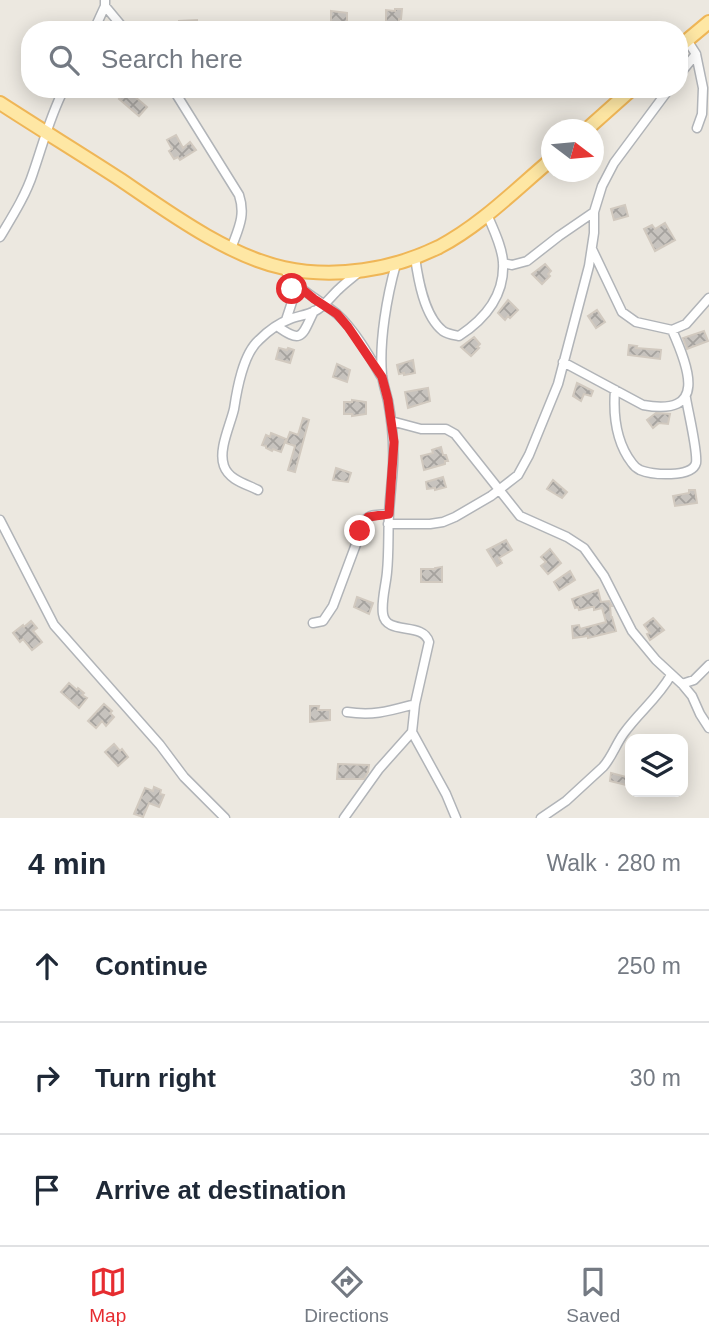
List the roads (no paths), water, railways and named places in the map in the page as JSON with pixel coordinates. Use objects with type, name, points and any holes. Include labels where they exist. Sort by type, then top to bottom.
[{"type":"main road","points":[[688,40],[709,23]]},
{"type":"main road","points":[[598,119],[622,98]]},
{"type":"main road","points":[[0,103],[176,217],[231,249],[287,274],[362,270],[397,264],[415,257],[455,237],[487,214],[541,168]]},
{"type":"street","points":[[98,21],[105,3]]},
{"type":"street","points":[[105,3],[118,21]]},
{"type":"street","points":[[688,48],[696,54],[703,88],[702,114],[697,128]]},
{"type":"street","points":[[688,64],[696,54]]},
{"type":"street","points":[[0,237],[33,176],[45,132],[60,98]]},
{"type":"street","points":[[179,98],[239,195],[243,206],[231,249]]},
{"type":"street","points":[[388,524],[443,522],[479,503],[518,475],[558,384],[592,249],[594,212],[608,173],[662,98]]},
{"type":"street","points":[[503,263],[512,265],[527,261],[594,212]]},
{"type":"street","points":[[415,257],[419,283],[429,312],[445,332],[459,336],[484,316],[496,300],[500,285],[503,263],[487,214]]},
{"type":"street","points":[[592,249],[622,312],[636,322],[672,330],[686,324],[709,298]]},
{"type":"street","points":[[397,264],[389,289],[381,363],[394,442],[383,617],[389,625],[424,633],[429,642],[415,704],[412,732],[456,818]]},
{"type":"street","points":[[258,489],[230,475],[222,458],[242,372],[252,349],[257,340],[286,320],[314,312],[323,306],[362,270]]},
{"type":"street","points":[[287,274],[323,306],[337,314],[382,377]]},
{"type":"street","points":[[286,320],[292,302],[287,274]]},
{"type":"street","points":[[277,326],[297,337],[306,328],[314,312]]},
{"type":"street","points":[[615,390],[614,416],[621,442],[632,464],[648,472],[683,474],[690,470],[696,461],[686,398],[690,384],[684,357],[672,330]]},
{"type":"street","points":[[563,362],[643,405],[667,407],[686,398]]},
{"type":"street","points":[[391,421],[421,429],[446,429],[455,434],[520,516],[567,537],[584,548],[604,576],[632,631],[692,696],[709,728]]},
{"type":"street","points":[[313,623],[323,621],[333,606],[365,520],[372,515],[389,514]]},
{"type":"street","points":[[0,521],[54,625],[184,777],[225,818]]},
{"type":"street","points":[[682,684],[694,680],[709,665]]},
{"type":"street","points":[[541,818],[566,801],[603,767],[623,733],[658,696],[671,676]]},
{"type":"street","points":[[347,712],[367,715],[415,704]]},
{"type":"street","points":[[344,818],[379,769],[412,732]]}]
